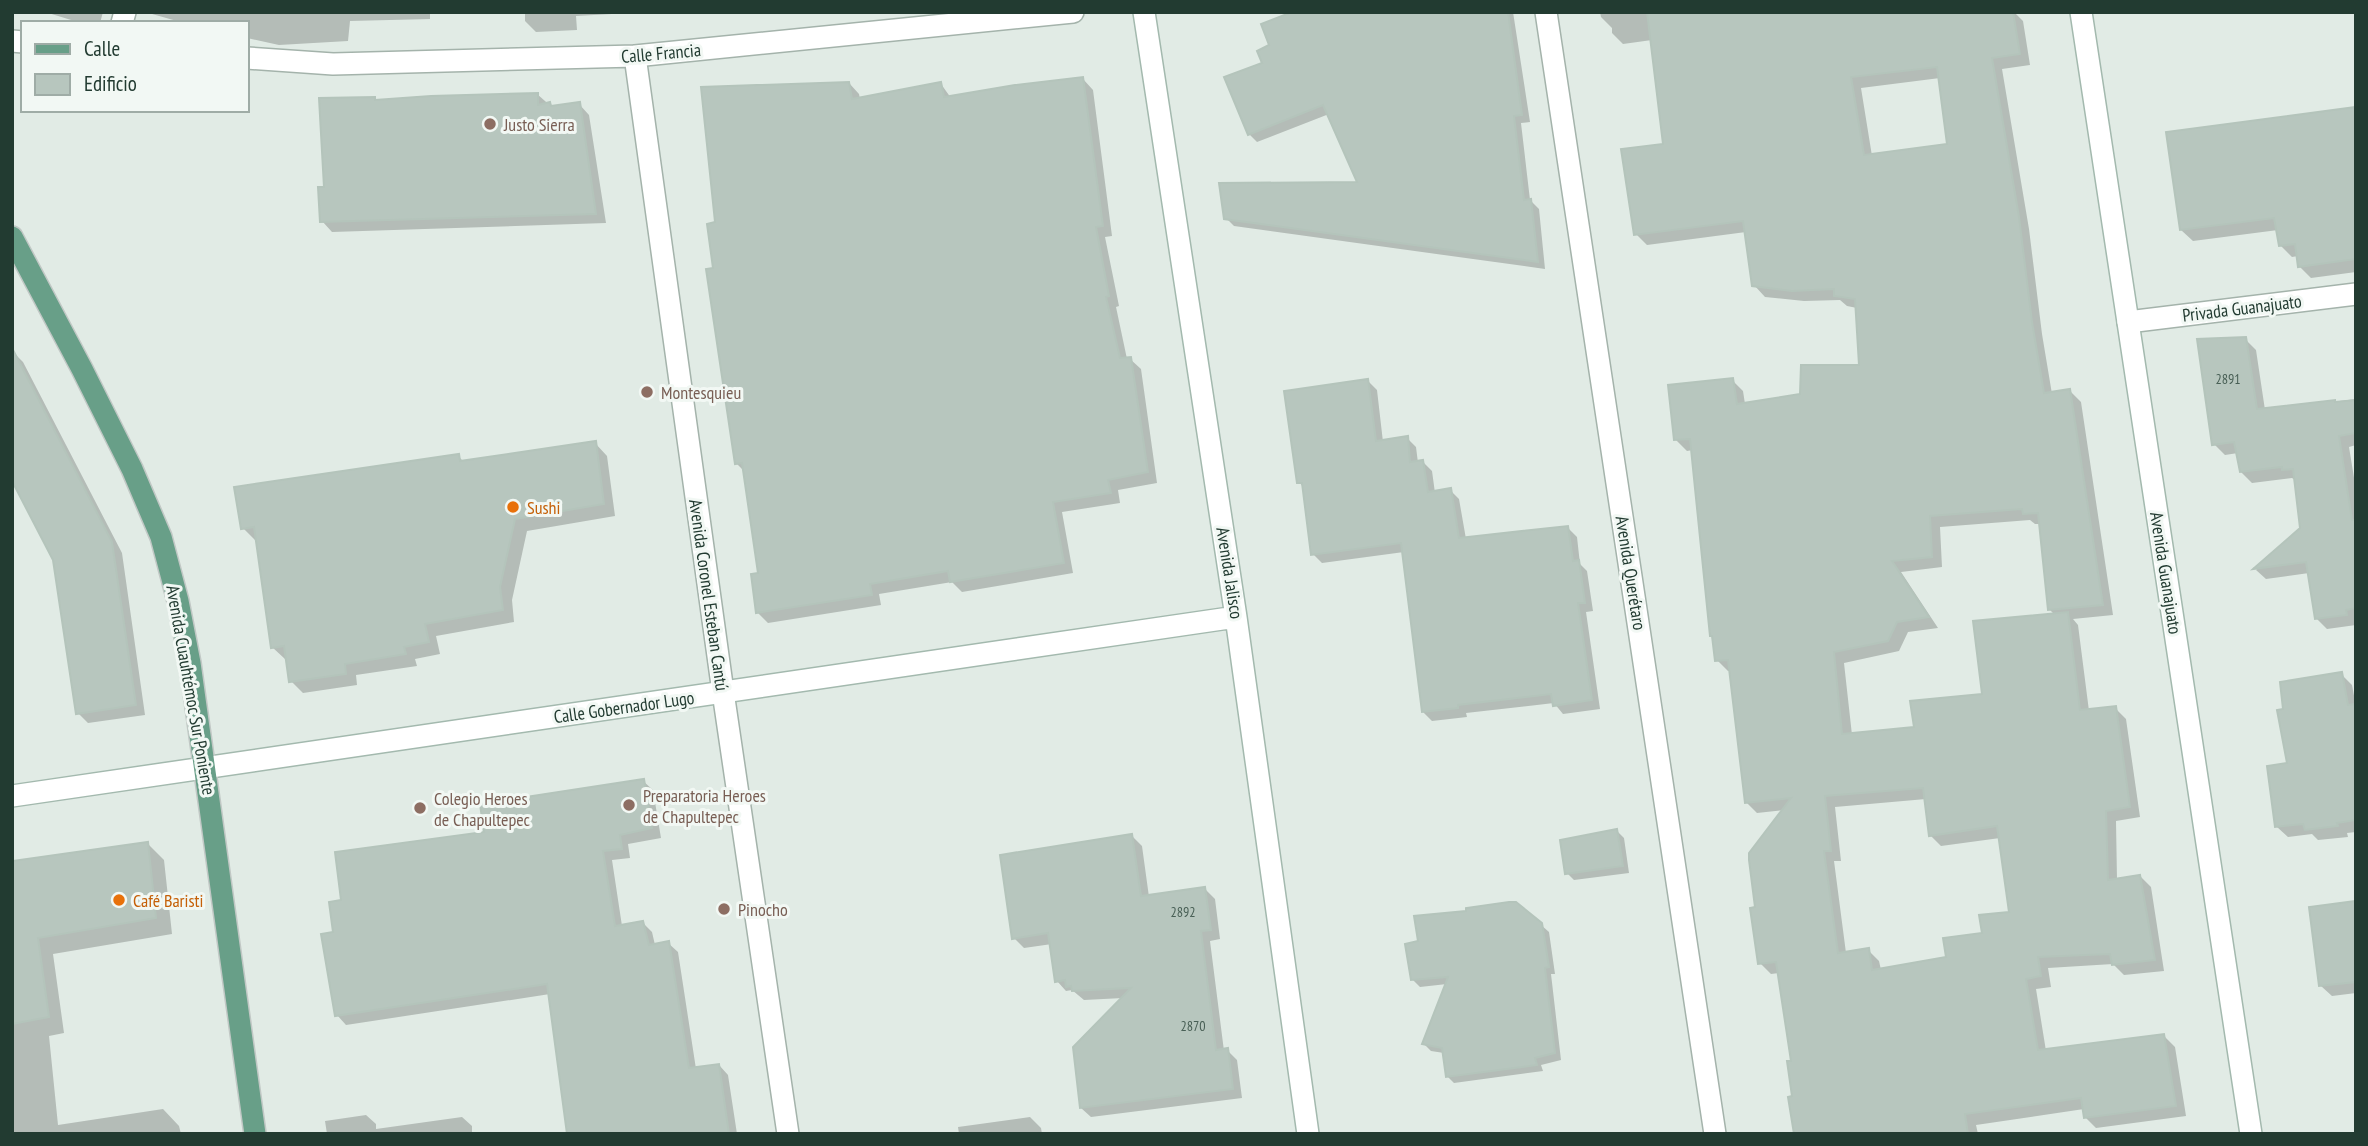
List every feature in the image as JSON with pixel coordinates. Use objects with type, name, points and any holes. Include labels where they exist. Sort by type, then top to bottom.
[{"type":"main road","name":"Avenida Cuauhtémoc Sur Poniente","points":[[12,237],[132,468],[161,537],[178,601],[190,663],[255,1134]]},
{"type":"street","name":"Calle Francia","points":[[248,58],[333,64],[635,56],[1073,12]]},
{"type":"street","name":"Avenida Jalisco","points":[[1144,12],[1236,617],[1308,1134]]},
{"type":"street","name":"Avenida Querétaro","points":[[1546,12],[1715,1134]]},
{"type":"street","name":"Avenida Guanajuato","points":[[2081,12],[2251,1134]]},
{"type":"street","name":"Avenida Coronel Esteban Cantú","points":[[635,56],[723,692],[788,1134]]},
{"type":"street","name":"Privada Guanajuato","points":[[2129,322],[2356,295]]},
{"type":"street","name":"Calle Gobernador Lugo","points":[[12,796],[1236,617]]},
{"type":"building","points":[[1292,12],[1508,12],[1522,115],[1514,116],[1524,200],[1531,199],[1538,262],[1224,219],[1219,183],[1357,182],[1323,105],[1248,135],[1224,77],[1262,63],[1257,51],[1269,45],[1261,24]]},
{"type":"building","points":[[1647,12],[2013,12],[2020,54],[1992,58],[2019,217],[2032,322],[2044,393],[2070,389],[2103,605],[2048,610],[2038,513],[2023,514],[2022,509],[1930,516],[1932,557],[1892,561],[1929,617],[1897,622],[1888,641],[1834,652],[1842,734],[1914,727],[1910,701],[1982,694],[1973,621],[2068,612],[2080,710],[2116,706],[2130,807],[2106,811],[2108,880],[2140,875],[2155,960],[2112,965],[2110,954],[2038,957],[2041,976],[2026,979],[2038,1050],[2164,1034],[2176,1106],[2084,1118],[2081,1098],[1965,1114],[1968,1134],[1794,1134],[1788,1097],[1792,1096],[1787,1061],[1791,1061],[1776,962],[1758,964],[1750,908],[1755,907],[1749,860],[1749,853],[1791,798],[1745,803],[1728,660],[1715,661],[1710,636],[1690,439],[1674,440],[1668,385],[1733,378],[1737,404],[1800,394],[1801,365],[1859,365],[1855,299],[1834,296],[1834,289],[1792,291],[1752,286],[1743,221],[1634,235],[1621,149],[1663,144]],"holes":[[[1937,67],[1947,144],[1864,155],[1851,77]],[[1923,788],[1929,836],[1997,826],[2009,912],[1979,915],[1982,933],[1943,938],[1946,957],[1872,970],[1869,948],[1838,953],[1824,851],[1831,851],[1825,796]]]},
{"type":"building","points":[[1083,77],[1103,226],[1096,227],[1109,296],[1106,297],[1120,358],[1131,357],[1148,472],[1108,480],[1111,493],[1053,502],[1064,563],[950,582],[948,571],[870,584],[872,595],[756,613],[751,574],[758,573],[742,463],[735,464],[706,269],[713,268],[707,224],[715,222],[701,87],[849,82],[852,99],[941,82],[944,97]]},
{"type":"building","points":[[538,93],[538,105],[550,102],[551,106],[580,102],[596,214],[320,222],[318,187],[324,187],[319,98],[375,97],[375,100]]},
{"type":"building","points":[[2356,107],[2356,259],[2298,267],[2295,244],[2279,246],[2274,218],[2180,230],[2166,132]]},
{"type":"building","points":[[2246,337],[2257,409],[2356,400],[2356,433],[2339,436],[2352,520],[2356,520],[2356,608],[2346,610],[2347,615],[2315,619],[2306,562],[2253,569],[2300,528],[2293,469],[2282,470],[2282,467],[2240,472],[2234,442],[2212,445],[2197,339]]},
{"type":"building","points":[[12,348],[112,542],[136,705],[76,714],[53,560],[12,481]]},
{"type":"building","points":[[1368,379],[1376,441],[1408,436],[1410,462],[1423,460],[1428,492],[1451,488],[1459,538],[1568,526],[1573,561],[1579,560],[1585,603],[1578,603],[1592,700],[1553,706],[1551,694],[1422,712],[1401,543],[1311,555],[1302,483],[1297,483],[1284,391]]},
{"type":"building","points":[[596,441],[604,504],[515,519],[500,587],[503,610],[425,624],[429,642],[404,647],[406,654],[345,664],[346,674],[289,682],[284,646],[271,648],[254,527],[241,529],[234,487],[459,454],[460,461]]},
{"type":"building","points":[[2342,672],[2348,705],[2356,704],[2356,820],[2337,823],[2338,826],[2305,830],[2303,824],[2275,827],[2267,766],[2287,763],[2277,710],[2283,709],[2280,682]]},
{"type":"building","points":[[644,779],[652,828],[620,835],[622,849],[603,851],[615,926],[643,921],[649,945],[669,941],[689,1068],[719,1064],[729,1134],[567,1134],[547,984],[335,1016],[321,934],[333,932],[329,902],[341,900],[335,852],[484,832],[480,804]]},
{"type":"building","points":[[1617,829],[1623,866],[1565,874],[1560,840]]},
{"type":"building","points":[[1132,834],[1141,896],[1205,887],[1211,930],[1201,931],[1216,1050],[1228,1048],[1233,1089],[1080,1108],[1073,1047],[1131,988],[1072,991],[1071,986],[1066,987],[1065,980],[1055,982],[1048,933],[1012,939],[1000,855]]},
{"type":"building","points":[[148,842],[156,918],[38,938],[49,1017],[12,1024],[12,861]]},
{"type":"building","points":[[2356,901],[2356,982],[2319,986],[2309,907]]},
{"type":"building","points":[[1516,902],[1542,923],[1549,967],[1545,968],[1555,1053],[1535,1058],[1537,1065],[1446,1077],[1442,1048],[1422,1044],[1448,977],[1411,980],[1405,944],[1418,941],[1414,916],[1466,911],[1466,908]]},
{"type":"place","name":"Justo Sierra","points":[[490,124]]},
{"type":"place","name":"Montesquieu","points":[[647,392]]},
{"type":"place","name":"Sushi","points":[[513,507]]},
{"type":"place","name":"Preparatoria Heroes de Chapultepec","points":[[629,805]]},
{"type":"place","name":"Colegio Heroes de Chapultepec","points":[[420,808]]},
{"type":"place","name":"Café Baristi","points":[[119,900]]},
{"type":"place","name":"Pinocho","points":[[724,909]]}]
